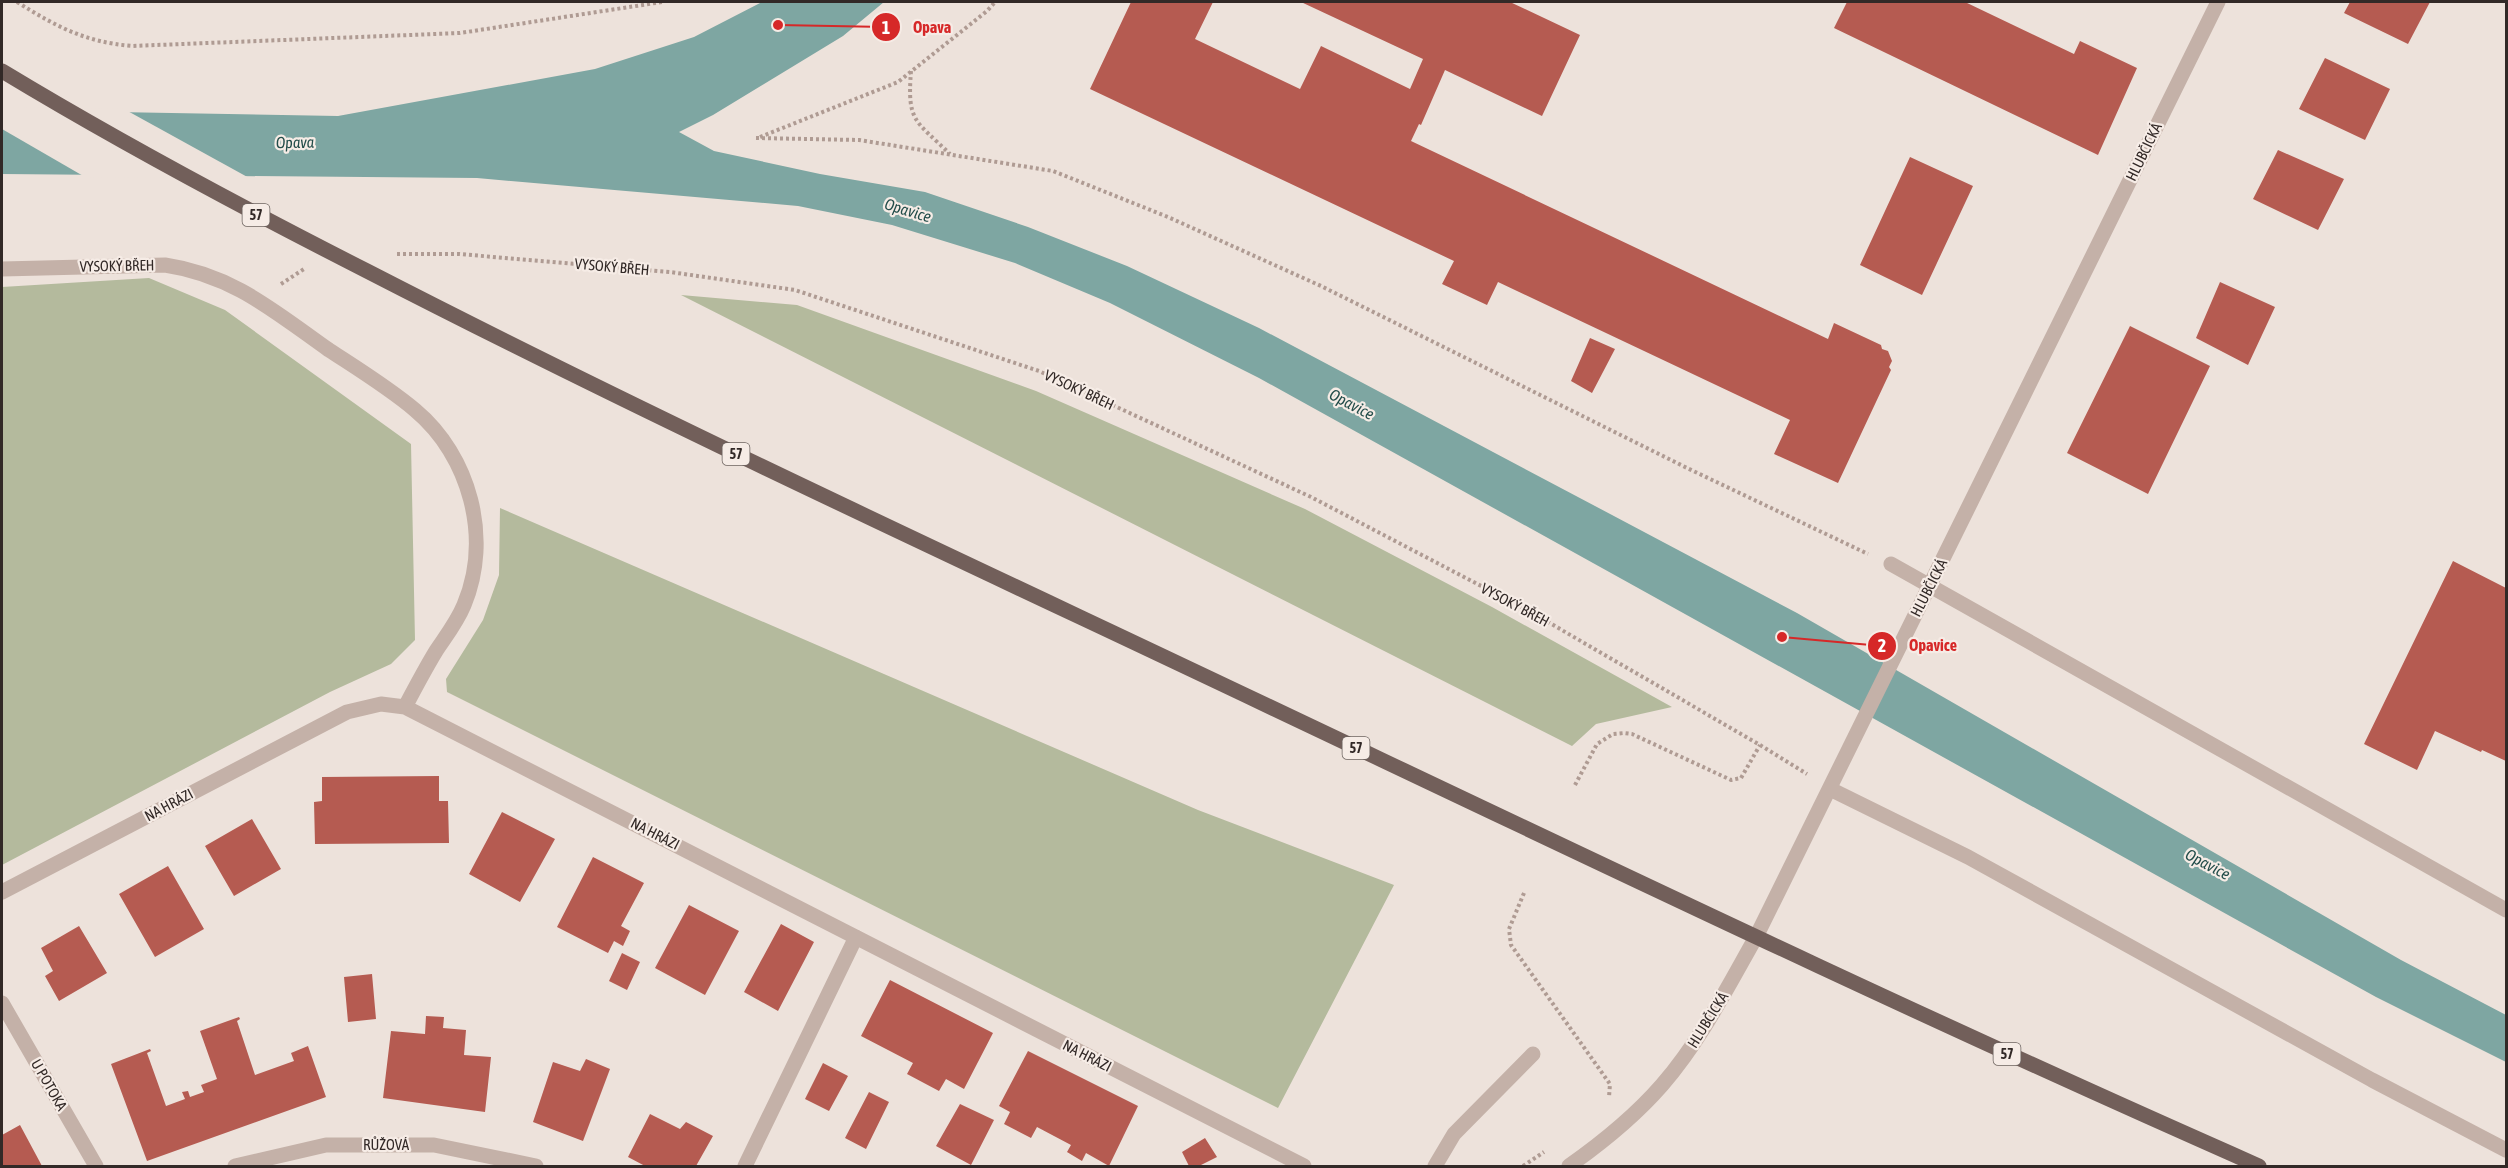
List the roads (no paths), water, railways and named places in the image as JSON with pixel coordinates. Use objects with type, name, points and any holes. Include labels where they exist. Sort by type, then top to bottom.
[{"type":"main road","name":"57","points":[[2,71],[213,192],[516,348],[843,506],[1756,938],[2259,1167]]},
{"type":"street","name":"HLUBČICKÁ","points":[[1569,1167],[1613,1134],[1664,1083],[1708,1022],[1756,938],[2218,2]]},
{"type":"street","name":"VYSOKÝ BŘEH","points":[[2,269],[165,265],[188,268],[212,276],[232,284],[260,302],[415,410],[437,432],[450,449],[468,487],[475,519],[477,543],[473,574],[465,603],[405,707]]},
{"type":"street","points":[[1891,564],[2506,910]]},
{"type":"street","name":"NA HRÁZI","points":[[2,892],[347,712],[381,704],[405,707],[1304,1167]]},
{"type":"street","points":[[1830,789],[1968,857],[2372,1080],[2506,1150]]},
{"type":"street","points":[[745,1167],[856,937]]},
{"type":"street","name":"U POTOKA","points":[[2,1003],[96,1167]]},
{"type":"street","points":[[1435,1167],[1454,1134],[1533,1054]]},
{"type":"street","name":"RŮŽOVÁ","points":[[235,1167],[326,1145],[434,1144],[536,1167]]},
{"type":"water","points":[[762,2],[884,2],[843,36],[713,115],[679,132],[714,151],[820,174],[925,192],[1028,227],[1127,266],[1259,328],[1797,613],[2401,960],[2506,1015],[2506,1062],[2376,997],[1259,378],[1110,303],[1015,263],[892,225],[798,206],[477,178],[2,174],[2,110],[338,116],[595,69],[694,37]]},
{"type":"place","name":"Opava","points":[[778,25]]},
{"type":"place","name":"Opavice","points":[[1782,637]]}]
